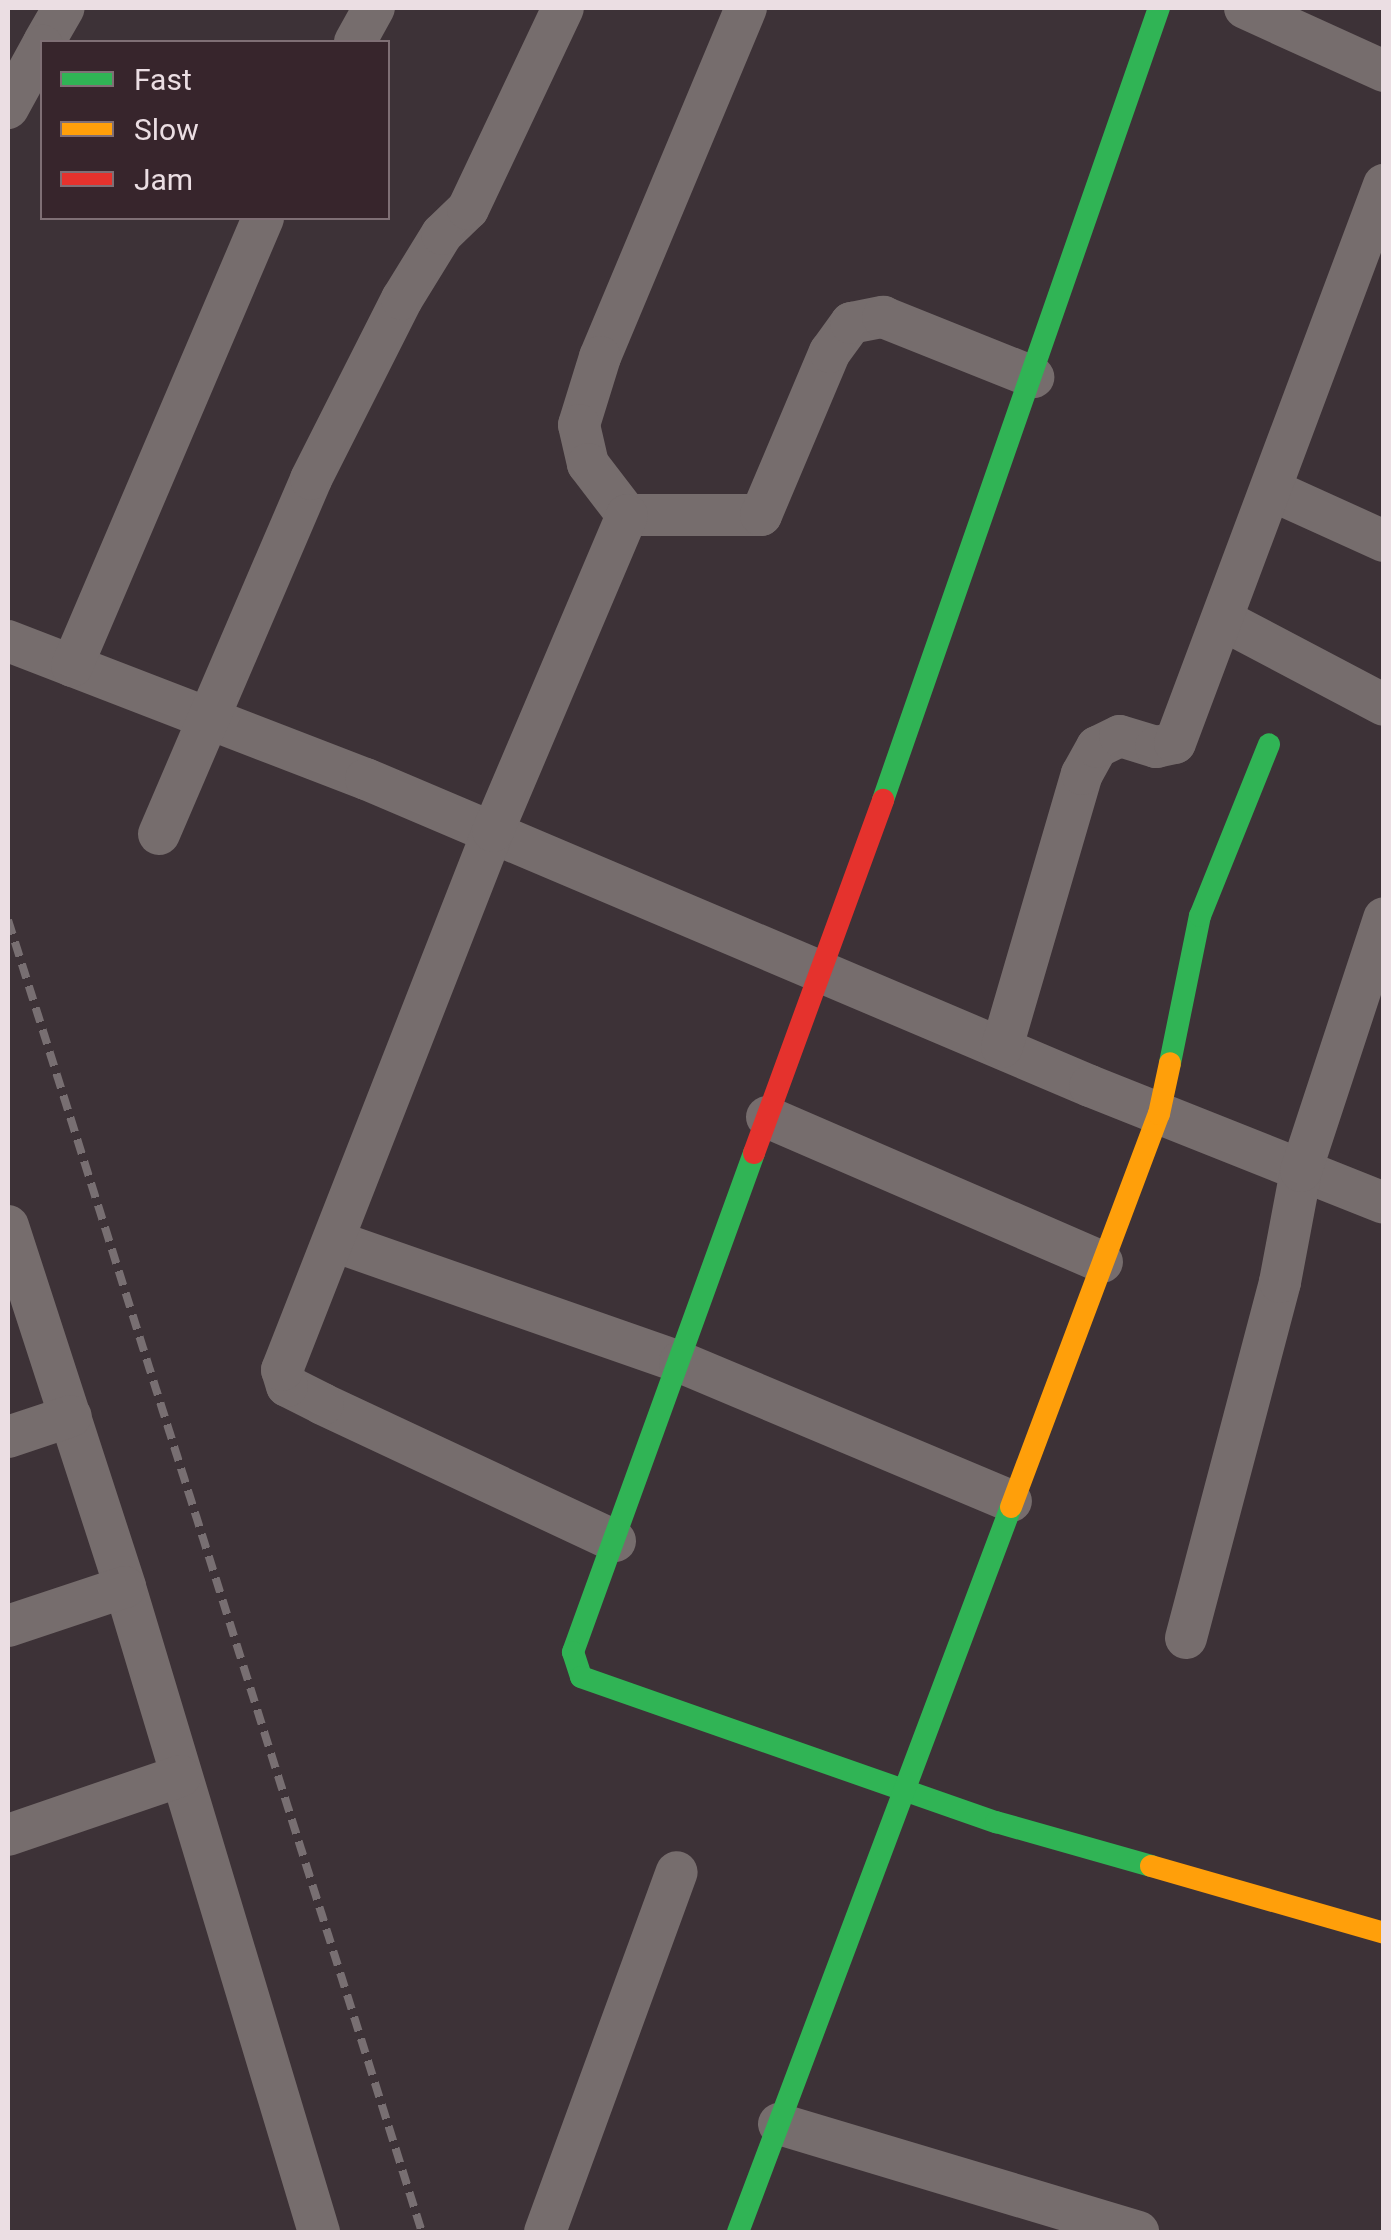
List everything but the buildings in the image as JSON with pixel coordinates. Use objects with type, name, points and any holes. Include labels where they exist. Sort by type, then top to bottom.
[{"type":"street","points":[[45,40],[64,8]]},
{"type":"street","points":[[356,40],[374,8]]},
{"type":"street","points":[[159,834],[206,717],[312,479],[402,298],[442,234],[468,209],[563,8]]},
{"type":"street","points":[[627,514],[588,464],[579,425],[600,357],[746,8]]},
{"type":"street","points":[[1159,8],[1033,377],[573,1652],[582,1677],[904,1790],[1384,1932]]},
{"type":"street","points":[[1244,8],[1384,71]]},
{"type":"street","points":[[8,108],[40,49]]},
{"type":"street","points":[[1002,1047],[1082,774],[1096,747],[1120,736],[1156,748],[1174,743],[1384,185]]},
{"type":"street","points":[[72,666],[261,220]]},
{"type":"street","points":[[627,514],[761,515],[830,352],[851,324],[882,317],[1033,377]]},
{"type":"street","points":[[1271,490],[1384,540]]},
{"type":"street","points":[[615,1541],[287,1386],[282,1370],[494,831],[627,514]]},
{"type":"street","points":[[1223,620],[1384,705]]},
{"type":"street","points":[[8,641],[494,831],[1159,1114],[1384,1203]]},
{"type":"street","points":[[738,2232],[1159,1114],[1200,916],[1269,744]]},
{"type":"street","points":[[1186,1638],[1280,1282],[1300,1171],[1384,918]]},
{"type":"street","points":[[767,1117],[1102,1262]]},
{"type":"street","points":[[8,1226],[125,1587],[319,2232]]},
{"type":"street","points":[[334,1241],[680,1362],[1011,1500]]},
{"type":"street","points":[[8,1436],[71,1416]]},
{"type":"street","points":[[8,1626],[125,1587]]},
{"type":"street","points":[[8,1834],[180,1776]]},
{"type":"street","points":[[545,2232],[677,1872]]},
{"type":"street","points":[[779,2124],[1138,2232]]},
{"type":"railway","points":[[8,920],[422,2232]]},
{"type":"traffic: fast","points":[[883,800],[1159,8]]},
{"type":"traffic: fast","points":[[1170,1063],[1200,916],[1269,744]]},
{"type":"traffic: fast","points":[[754,1153],[573,1652],[581,1677],[996,1822],[1151,1866]]},
{"type":"traffic: fast","points":[[738,2232],[1011,1507]]},
{"type":"traffic: slow","points":[[1011,1507],[1159,1114],[1170,1063]]},
{"type":"traffic: slow","points":[[1151,1866],[1384,1933]]},
{"type":"traffic: jam","points":[[754,1153],[883,800]]}]
